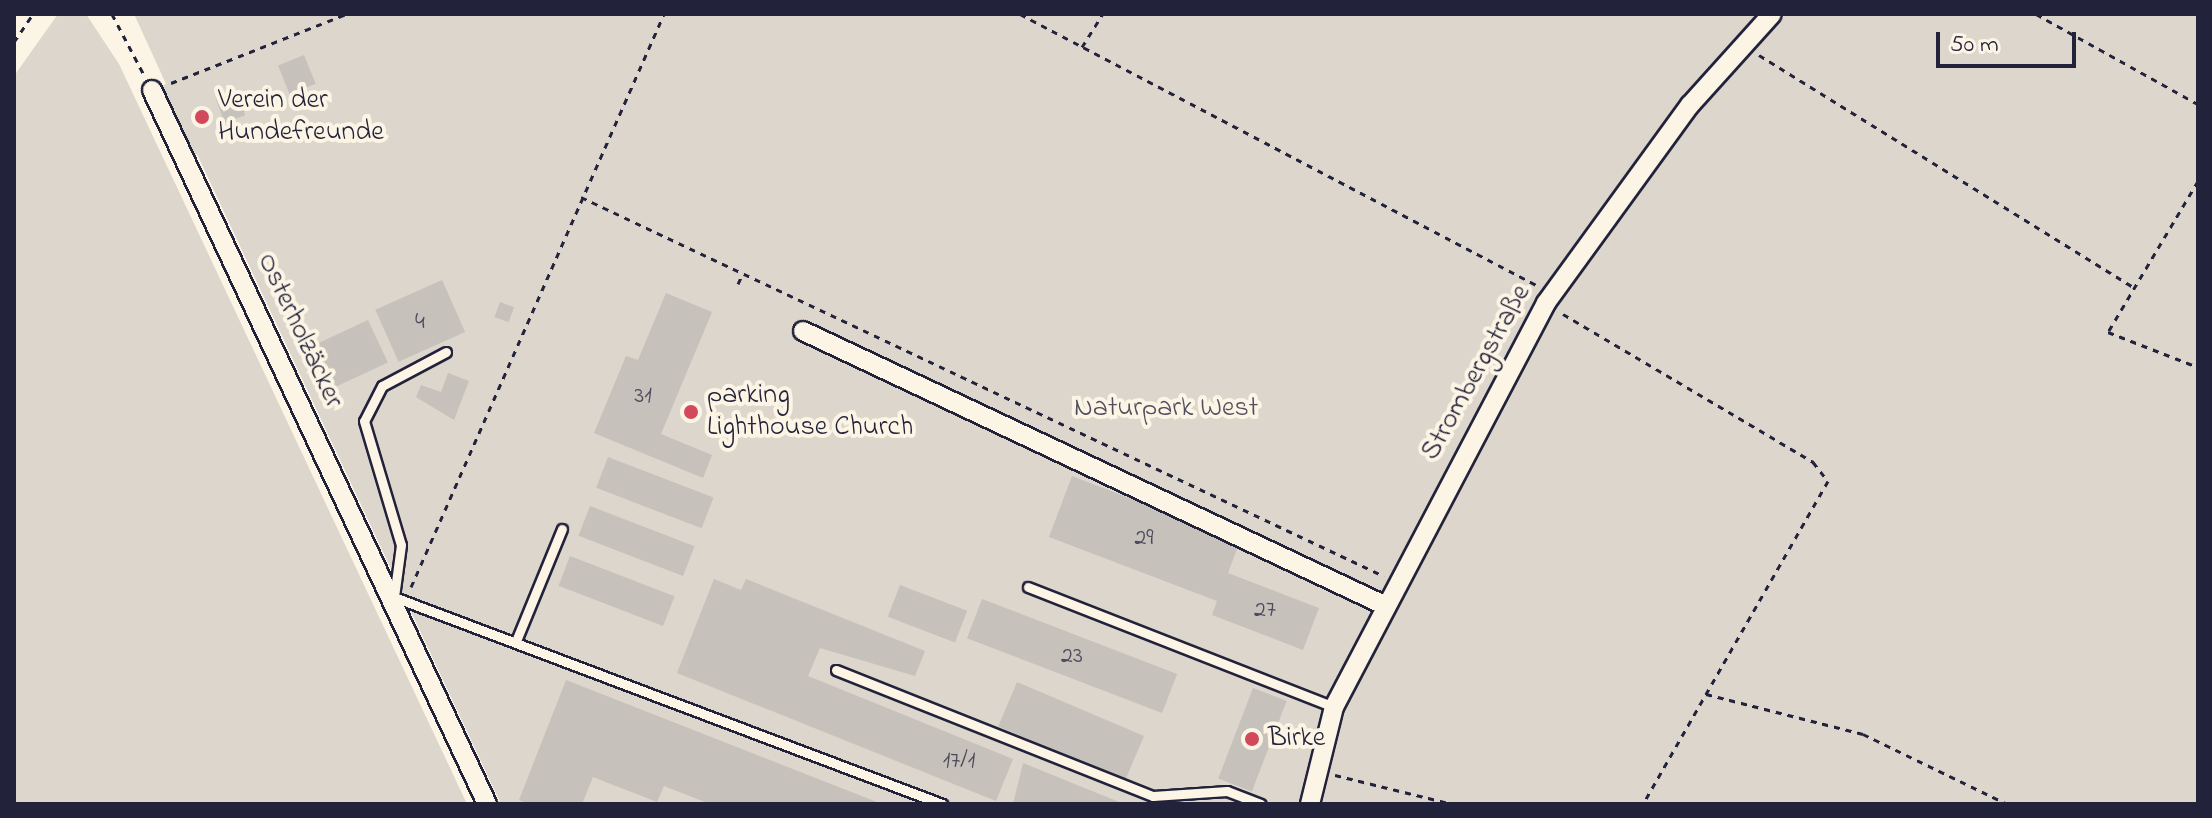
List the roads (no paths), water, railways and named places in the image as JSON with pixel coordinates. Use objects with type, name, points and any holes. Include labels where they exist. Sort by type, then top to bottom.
[{"type":"street","name":"Strombergstraße","points":[[1310,804],[1334,707],[1396,582],[1549,298],[1742,45],[1772,14]]},
{"type":"street","name":"Osterholzäcker","points":[[152,90],[400,597],[487,804]]},
{"type":"street","points":[[803,331],[1384,605]]},
{"type":"lane","name":"Osterholzäcker","points":[[400,597],[401,545],[364,421],[382,386],[446,352]]},
{"type":"lane","points":[[516,641],[562,529]]},
{"type":"lane","points":[[1028,587],[1334,707]]},
{"type":"lane","points":[[400,597],[942,804]]},
{"type":"lane","points":[[836,670],[1153,796],[1227,791],[1261,804]]},
{"type":"place","name":"Verein der Hundefreunde","points":[[202,117]]},
{"type":"place","name":"parking Lighthouse Church","points":[[691,412]]},
{"type":"place","name":"Birke","points":[[1252,739]]},
{"type":"park label","name":"Naturpark West","points":[[1166,409]]}]
